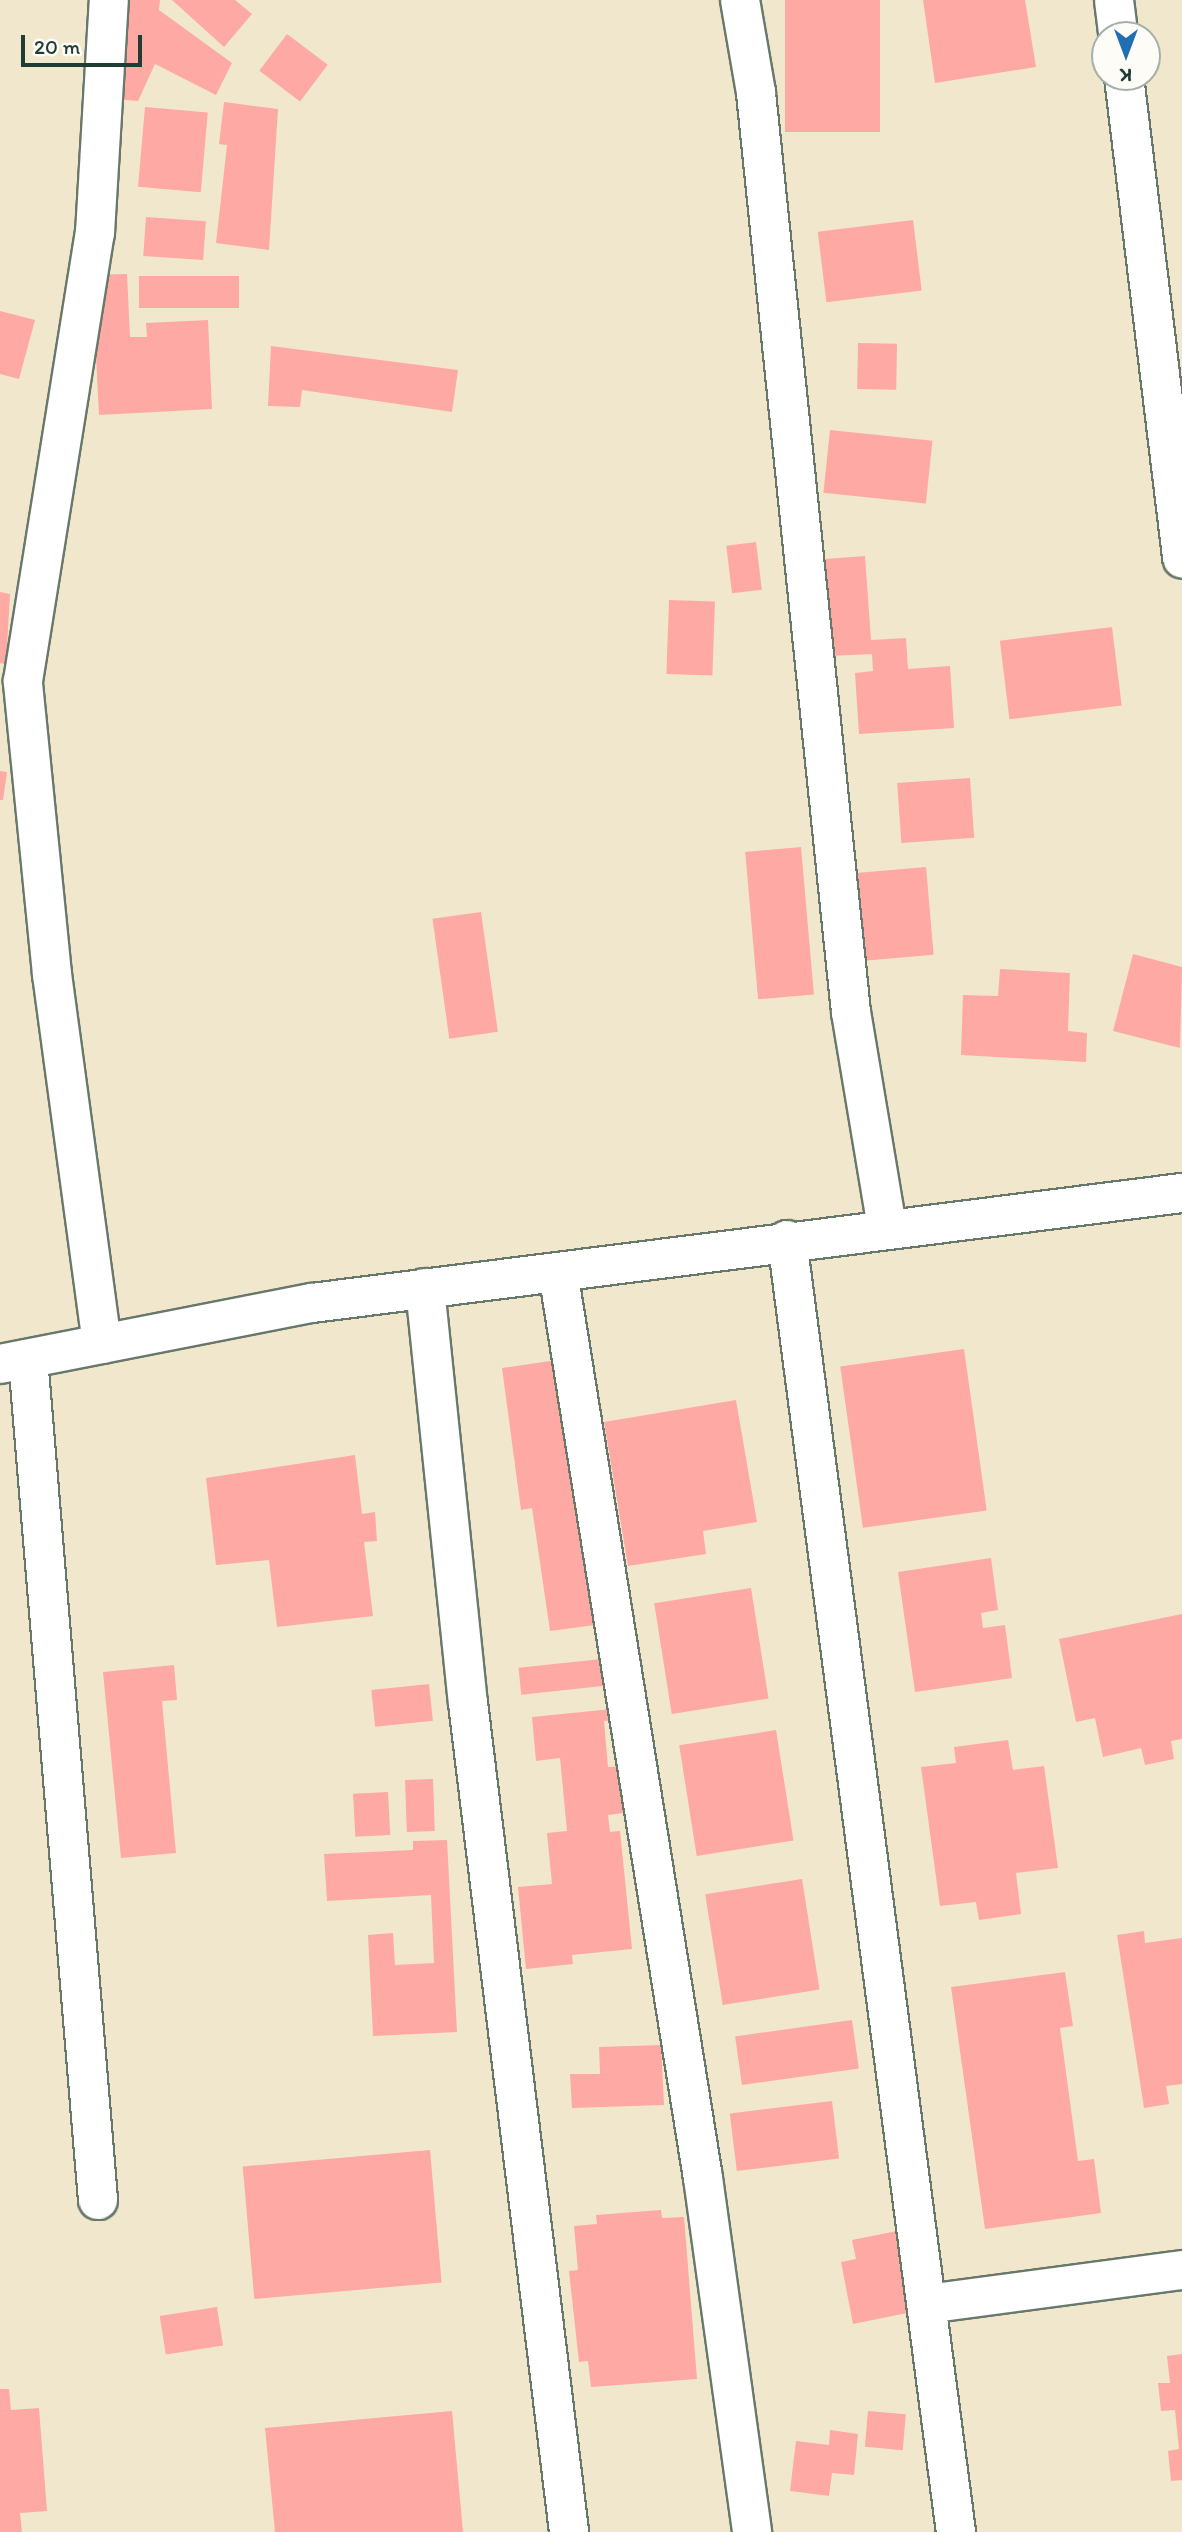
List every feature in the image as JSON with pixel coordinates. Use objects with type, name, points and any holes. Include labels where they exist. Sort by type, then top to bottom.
[{"type":"street","points":[[102,1344],[52,974],[23,681],[95,233],[109,0]]},
{"type":"street","points":[[740,0],[756,93],[851,1012],[887,1226]]},
{"type":"street","points":[[1114,0],[1116,21]]},
{"type":"street","points":[[1126,91],[1182,559]]},
{"type":"street","points":[[98,2200],[14,1361],[425,1288],[887,1226],[1182,1193]]},
{"type":"street","points":[[787,1240],[956,2532]]},
{"type":"street","points":[[558,1272],[703,2178],[752,2532]]},
{"type":"street","points":[[425,1288],[468,1703],[569,2532]]},
{"type":"street","points":[[927,2304],[1182,2270]]},
{"type":"building","points":[[122,0],[160,0],[159,10],[232,63],[216,95],[155,64],[138,101],[113,99]]},
{"type":"building","points":[[172,0],[235,0],[252,14],[224,47]]},
{"type":"building","points":[[785,0],[880,0],[880,132],[785,132]]},
{"type":"building","points":[[923,0],[1025,0],[1036,67],[935,83]]},
{"type":"building","points":[[287,34],[328,65],[300,101],[259,71]]},
{"type":"building","points":[[224,102],[278,109],[269,250],[216,243],[227,145],[219,144]]},
{"type":"building","points":[[145,107],[208,112],[201,192],[138,187]]},
{"type":"building","points":[[146,217],[206,221],[203,260],[143,256]]},
{"type":"building","points":[[913,220],[922,290],[826,302],[818,232]]},
{"type":"building","points":[[127,274],[130,337],[147,337],[146,323],[208,320],[212,409],[99,415],[92,275]]},
{"type":"building","points":[[139,276],[239,276],[239,308],[139,308]]},
{"type":"building","points":[[0,311],[35,320],[19,379],[0,374]]},
{"type":"building","points":[[858,343],[897,344],[896,390],[857,389]]},
{"type":"building","points":[[271,346],[458,370],[452,412],[302,390],[300,407],[268,406]]},
{"type":"building","points":[[830,430],[932,441],[926,503],[823,493]]},
{"type":"building","points":[[756,542],[762,590],[732,593],[726,546]]},
{"type":"building","points":[[865,556],[871,640],[906,638],[908,669],[950,666],[954,728],[859,734],[855,673],[873,671],[872,654],[830,656],[825,559]]},
{"type":"building","points":[[0,592],[10,594],[6,664],[0,663]]},
{"type":"building","points":[[669,600],[715,602],[712,676],[666,674]]},
{"type":"building","points":[[1112,627],[1122,705],[1009,719],[1000,641]]},
{"type":"building","points":[[0,771],[7,772],[3,800],[0,800]]},
{"type":"building","points":[[970,778],[974,838],[901,843],[897,783]]},
{"type":"building","points":[[801,847],[814,994],[758,999],[745,852]]},
{"type":"building","points":[[926,867],[934,955],[864,961],[856,873]]},
{"type":"building","points":[[481,912],[498,1032],[449,1039],[432,919]]},
{"type":"building","points":[[1133,954],[1182,967],[1180,1048],[1113,1031]]},
{"type":"building","points":[[1000,969],[1070,973],[1068,1031],[1087,1033],[1086,1062],[961,1055],[963,995],[998,996]]},
{"type":"building","points":[[964,1349],[987,1510],[863,1528],[840,1366]]},
{"type":"building","points":[[557,1360],[595,1625],[550,1631],[532,1508],[521,1510],[502,1368]]},
{"type":"building","points":[[736,1400],[757,1522],[703,1531],[706,1554],[628,1566],[604,1422]]},
{"type":"building","points":[[355,1455],[362,1514],[375,1512],[377,1541],[364,1542],[373,1616],[277,1627],[269,1560],[216,1565],[206,1478]]},
{"type":"building","points":[[991,1558],[998,1610],[981,1613],[983,1628],[1005,1625],[1012,1678],[915,1692],[898,1572]]},
{"type":"building","points":[[751,1588],[769,1699],[672,1714],[654,1603]]},
{"type":"building","points":[[1182,1614],[1182,1739],[1171,1741],[1174,1759],[1145,1765],[1141,1748],[1103,1757],[1095,1718],[1076,1722],[1059,1639]]},
{"type":"building","points":[[602,1659],[605,1686],[521,1695],[518,1668]]},
{"type":"building","points":[[174,1665],[177,1700],[162,1701],[176,1853],[121,1858],[103,1672]]},
{"type":"building","points":[[429,1684],[433,1721],[375,1727],[371,1690]]},
{"type":"building","points":[[612,1709],[613,1720],[604,1721],[608,1767],[628,1766],[632,1812],[608,1815],[610,1832],[620,1831],[632,1949],[572,1955],[573,1964],[526,1969],[518,1887],[552,1884],[547,1833],[567,1831],[560,1758],[536,1761],[532,1717]]},
{"type":"building","points":[[776,1730],[794,1841],[697,1856],[679,1745]]},
{"type":"building","points":[[1008,1740],[1013,1770],[1044,1766],[1058,1868],[1016,1873],[1021,1914],[979,1920],[976,1902],[940,1906],[921,1767],[956,1763],[954,1747]]},
{"type":"building","points":[[433,1779],[435,1831],[407,1832],[405,1780]]},
{"type":"building","points":[[388,1792],[390,1835],[355,1837],[353,1794]]},
{"type":"building","points":[[447,1840],[457,2032],[373,2036],[368,1935],[393,1933],[395,1965],[434,1963],[431,1895],[327,1901],[324,1854],[413,1850],[413,1841]]},
{"type":"building","points":[[802,1879],[820,1990],[723,2005],[705,1894]]},
{"type":"building","points":[[1144,1931],[1145,1943],[1182,1938],[1182,2084],[1166,2086],[1169,2104],[1144,2108],[1117,1935]]},
{"type":"building","points":[[1065,1972],[1073,2026],[1060,2028],[1078,2161],[1094,2159],[1101,2213],[985,2229],[951,1987]]},
{"type":"building","points":[[852,2020],[859,2069],[742,2085],[735,2036]]},
{"type":"building","points":[[661,2045],[664,2105],[572,2108],[570,2074],[600,2074],[599,2047]]},
{"type":"building","points":[[832,2101],[839,2159],[737,2171],[730,2114]]},
{"type":"building","points":[[430,2150],[442,2282],[254,2299],[243,2166]]},
{"type":"building","points":[[661,2210],[662,2218],[684,2217],[697,2379],[591,2387],[588,2361],[579,2362],[569,2271],[578,2270],[574,2226],[597,2224],[596,2215]]},
{"type":"building","points":[[897,2231],[912,2312],[853,2324],[841,2262],[856,2259],[852,2240]]},
{"type":"building","points":[[217,2307],[223,2346],[166,2355],[160,2316]]},
{"type":"building","points":[[1182,2354],[1182,2480],[1171,2481],[1168,2451],[1179,2449],[1175,2410],[1161,2411],[1158,2383],[1170,2383],[1167,2356]]},
{"type":"building","points":[[0,2389],[9,2389],[11,2410],[39,2408],[47,2511],[20,2513],[22,2532],[0,2532]]},
{"type":"building","points":[[452,2411],[463,2532],[275,2532],[265,2428]]},
{"type":"building","points":[[868,2411],[906,2414],[903,2450],[865,2447]]},
{"type":"building","points":[[830,2430],[858,2434],[854,2475],[832,2473],[829,2496],[790,2491],[796,2441],[829,2445]]}]
